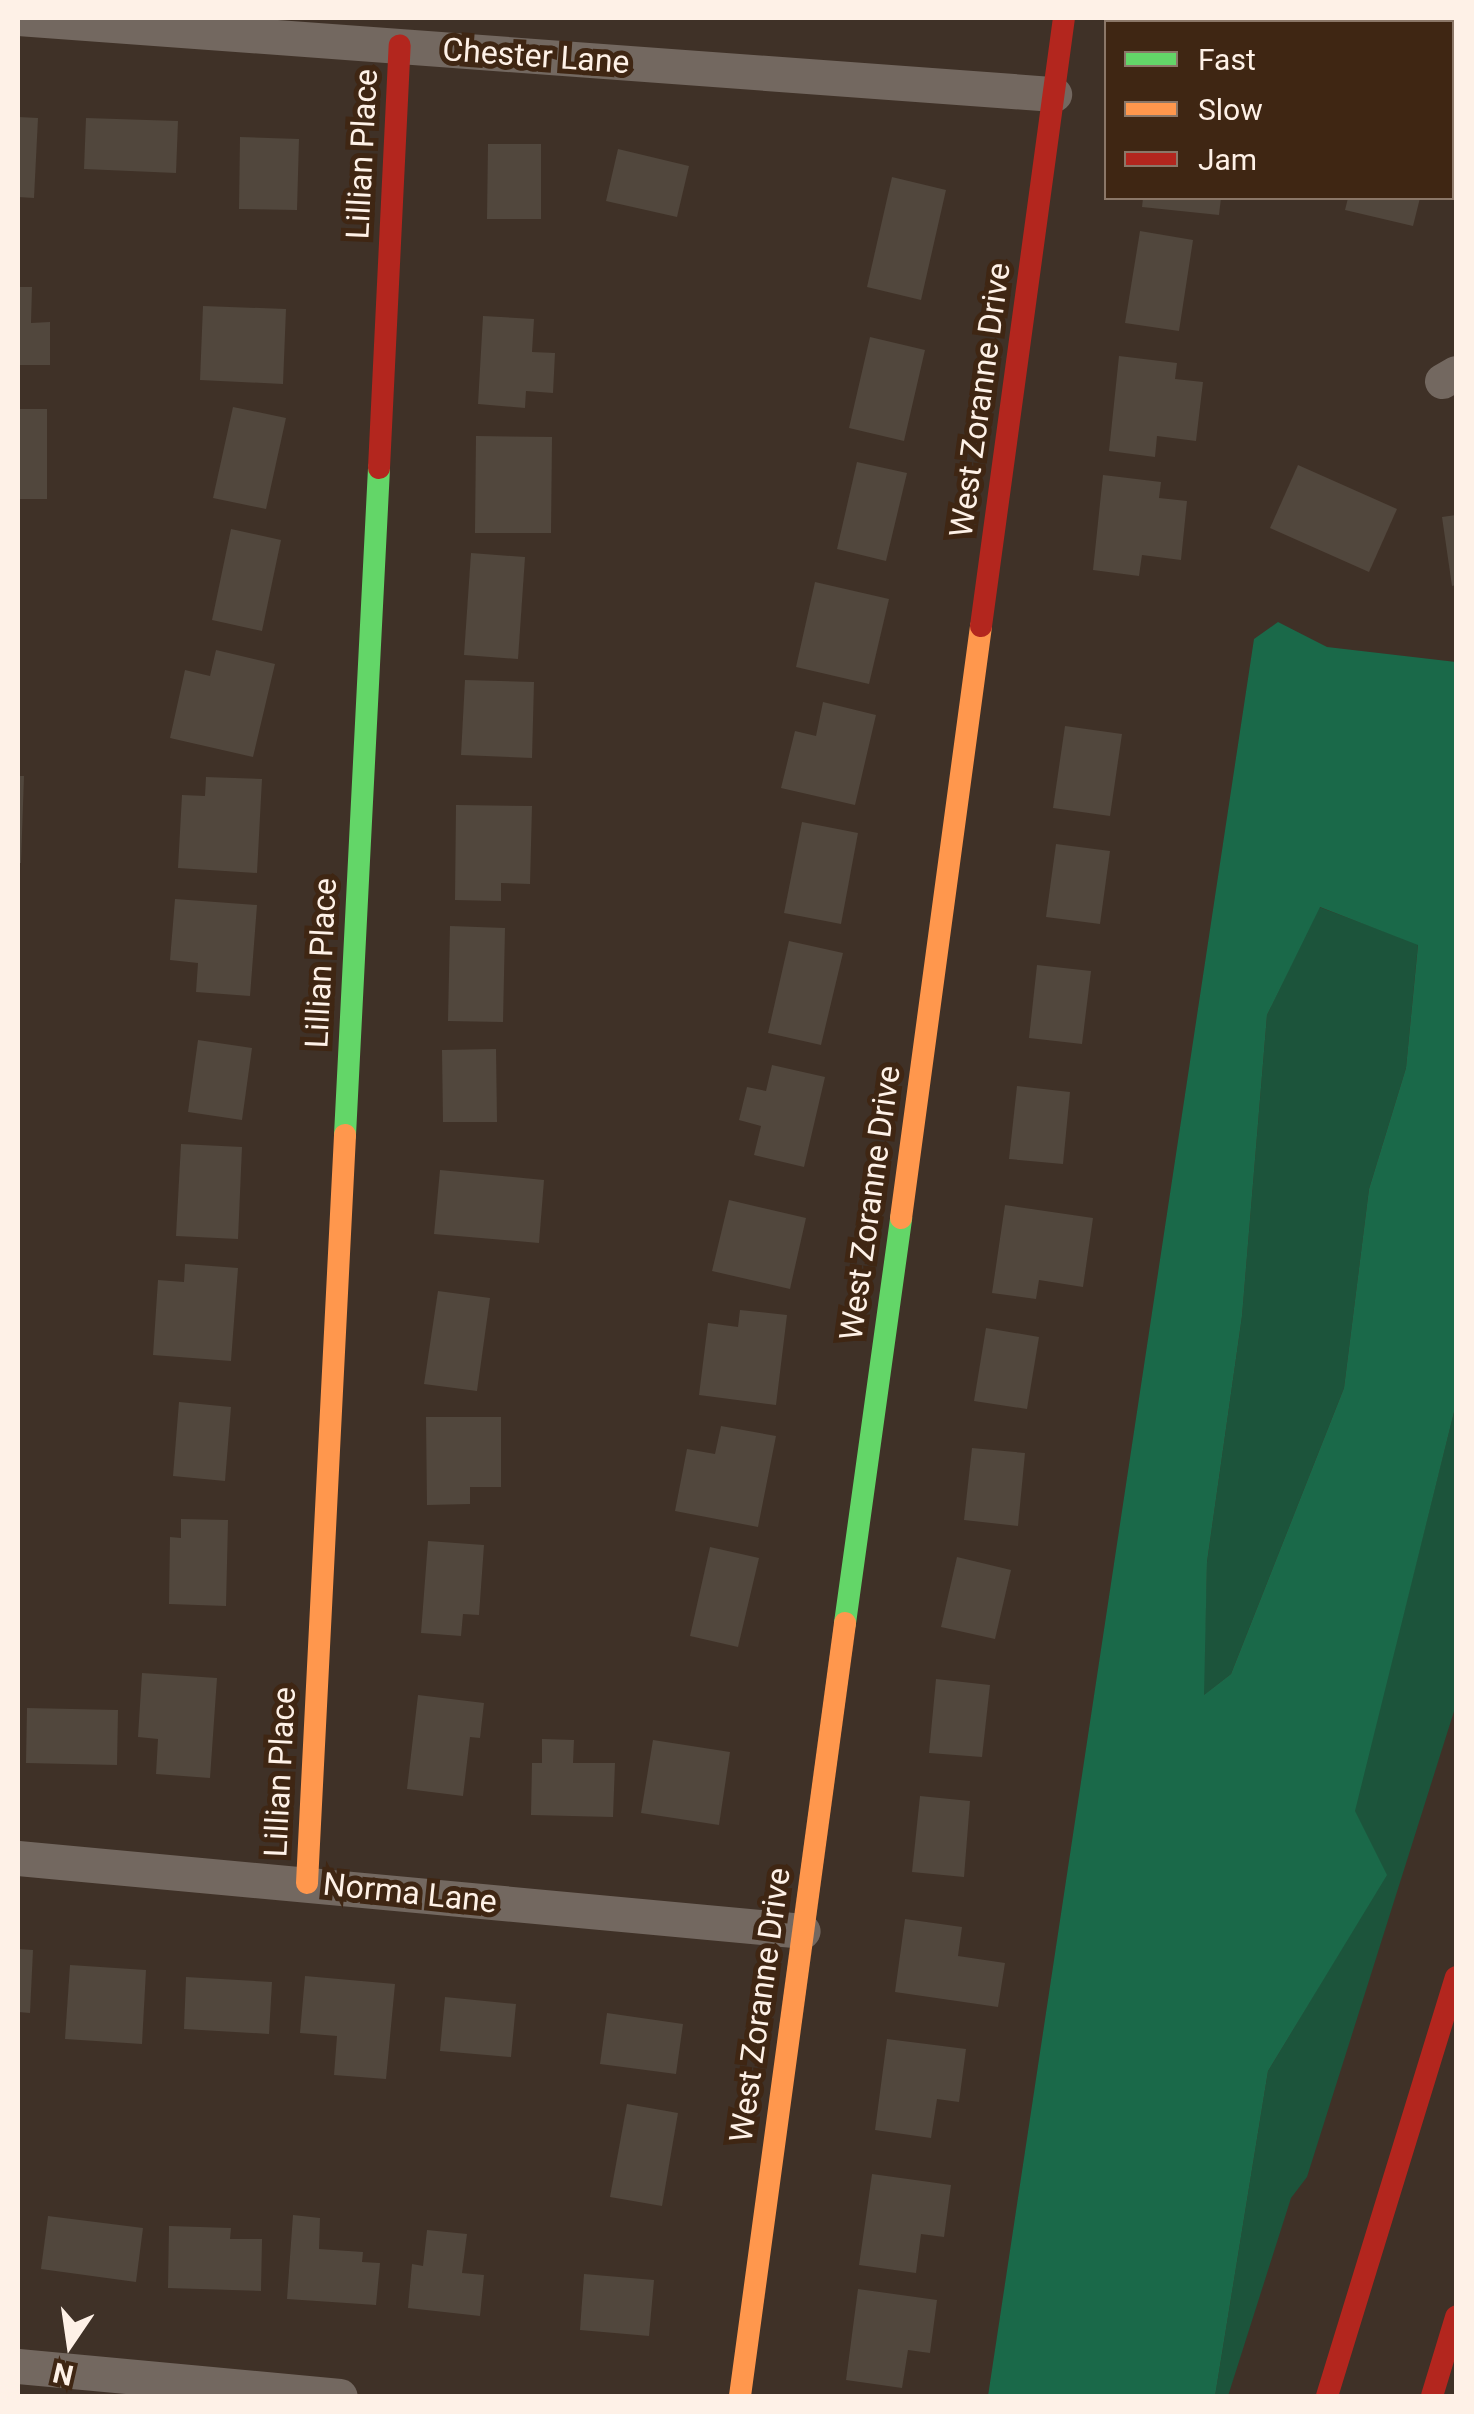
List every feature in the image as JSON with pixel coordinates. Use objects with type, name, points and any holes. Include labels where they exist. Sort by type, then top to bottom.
[{"type":"main road","name":"West Zoranne Drive","points":[[740,2396],[1064,18]]},
{"type":"main road","name":"Lillian Place","points":[[307,1883],[400,46]]},
{"type":"main road","points":[[1328,2396],[1456,1977]]},
{"type":"main road","points":[[1304,2396],[1363,2280]]},
{"type":"main road","points":[[1432,2396],[1456,2317]]},
{"type":"street","name":"Chester Lane","points":[[18,18],[1054,94]]},
{"type":"street","name":"Norma Lane","points":[[18,1858],[803,1930]]},
{"type":"street","points":[[18,2366],[340,2396]]},
{"type":"green space","points":[[1278,622],[1327,647],[1456,662],[1456,1404],[1355,1811],[1387,1875],[1268,2071],[1215,2396],[988,2396],[1254,639]],"holes":[[[1320,907],[1418,945],[1406,1068],[1369,1189],[1344,1388],[1231,1674],[1204,1695],[1207,1562],[1242,1316],[1267,1015]]]},
{"type":"green space","points":[[1319,907],[1418,944],[1406,1068],[1369,1189],[1344,1388],[1231,1674],[1203,1696],[1207,1562],[1242,1316],[1267,1015]]},
{"type":"green space","points":[[1456,1404],[1456,1705],[1307,2177],[1291,2198],[1228,2396],[1215,2396],[1268,2071],[1386,1875],[1354,1811]]},
{"type":"building","points":[[1164,18],[1219,18],[1219,20]]},
{"type":"building","points":[[1456,18],[1456,102],[1454,20],[1408,20]]},
{"type":"building","points":[[18,117],[38,118],[34,198],[18,197]]},
{"type":"building","points":[[86,118],[178,121],[176,173],[84,169]]},
{"type":"building","points":[[240,137],[299,139],[297,210],[239,209]]},
{"type":"building","points":[[488,144],[541,144],[541,219],[487,219]]},
{"type":"building","points":[[618,149],[689,166],[677,217],[606,201]]},
{"type":"building","points":[[892,177],[946,190],[921,300],[867,287]]},
{"type":"building","points":[[1143,200],[1221,200],[1219,215],[1142,207]]},
{"type":"building","points":[[1348,200],[1420,200],[1413,226],[1345,210]]},
{"type":"building","points":[[1140,231],[1193,240],[1179,331],[1125,323]]},
{"type":"building","points":[[18,287],[32,287],[31,323],[50,322],[50,365],[18,365]]},
{"type":"building","points":[[203,306],[286,309],[283,384],[200,380]]},
{"type":"building","points":[[483,316],[534,319],[532,352],[555,353],[553,393],[526,391],[525,408],[478,404]]},
{"type":"building","points":[[870,337],[925,350],[904,441],[849,428]]},
{"type":"building","points":[[1119,356],[1177,363],[1175,379],[1203,382],[1196,441],[1157,436],[1155,457],[1109,451]]},
{"type":"building","points":[[233,407],[286,418],[266,509],[213,498]]},
{"type":"building","points":[[18,409],[47,409],[47,499],[18,499]]},
{"type":"building","points":[[476,436],[552,437],[551,533],[475,533]]},
{"type":"building","points":[[857,462],[907,473],[886,561],[837,549]]},
{"type":"building","points":[[1298,465],[1397,509],[1369,572],[1270,528]]},
{"type":"building","points":[[1103,475],[1161,482],[1159,498],[1187,501],[1181,560],[1142,555],[1139,576],[1093,570]]},
{"type":"building","points":[[1456,515],[1456,585],[1452,586],[1442,517]]},
{"type":"building","points":[[231,529],[281,540],[262,631],[212,620]]},
{"type":"building","points":[[471,553],[525,557],[518,659],[464,655]]},
{"type":"building","points":[[815,582],[889,599],[869,684],[796,667]]},
{"type":"building","points":[[216,650],[275,664],[253,757],[170,738],[185,670],[210,676]]},
{"type":"building","points":[[465,680],[534,682],[532,758],[461,755]]},
{"type":"building","points":[[823,702],[876,715],[855,805],[781,788],[795,731],[816,736]]},
{"type":"building","points":[[1065,726],[1122,734],[1110,816],[1053,808]]},
{"type":"building","points":[[18,776],[24,776],[21,863],[18,863]]},
{"type":"building","points":[[206,777],[262,779],[257,873],[178,868],[182,795],[205,796]]},
{"type":"building","points":[[456,805],[532,806],[530,884],[501,883],[501,901],[455,900]]},
{"type":"building","points":[[802,822],[858,833],[841,924],[784,913]]},
{"type":"building","points":[[1056,844],[1110,851],[1100,924],[1046,917]]},
{"type":"building","points":[[175,899],[257,905],[250,996],[196,992],[198,963],[170,960]]},
{"type":"building","points":[[450,926],[505,928],[503,1022],[448,1021]]},
{"type":"building","points":[[789,941],[843,953],[821,1045],[768,1033]]},
{"type":"building","points":[[1037,965],[1091,971],[1082,1044],[1029,1038]]},
{"type":"building","points":[[198,1040],[252,1048],[242,1120],[188,1112]]},
{"type":"building","points":[[496,1049],[497,1122],[443,1122],[442,1050]]},
{"type":"building","points":[[772,1065],[825,1077],[804,1167],[754,1155],[761,1126],[739,1120],[747,1087],[766,1091]]},
{"type":"building","points":[[1017,1086],[1070,1092],[1063,1164],[1009,1159]]},
{"type":"building","points":[[181,1144],[242,1147],[238,1239],[176,1236]]},
{"type":"building","points":[[440,1170],[544,1180],[539,1243],[434,1234]]},
{"type":"building","points":[[729,1200],[806,1218],[790,1289],[712,1271]]},
{"type":"building","points":[[1005,1205],[1093,1218],[1083,1287],[1039,1280],[1036,1299],[992,1293]]},
{"type":"building","points":[[185,1264],[238,1268],[231,1361],[153,1355],[158,1280],[184,1282]]},
{"type":"building","points":[[438,1291],[490,1298],[477,1391],[424,1384]]},
{"type":"building","points":[[740,1310],[787,1315],[776,1405],[699,1395],[708,1323],[738,1327]]},
{"type":"building","points":[[986,1328],[1039,1337],[1027,1409],[974,1401]]},
{"type":"building","points":[[179,1402],[231,1407],[225,1481],[173,1476]]},
{"type":"building","points":[[426,1417],[501,1417],[501,1487],[470,1487],[470,1504],[427,1505]]},
{"type":"building","points":[[721,1426],[776,1436],[758,1527],[675,1511],[687,1449],[715,1454]]},
{"type":"building","points":[[972,1448],[1025,1453],[1018,1526],[964,1520]]},
{"type":"building","points":[[181,1519],[228,1520],[226,1606],[169,1604],[170,1537],[181,1538]]},
{"type":"building","points":[[428,1541],[484,1545],[479,1615],[463,1614],[461,1636],[421,1633]]},
{"type":"building","points":[[710,1547],[759,1558],[738,1647],[690,1636]]},
{"type":"building","points":[[957,1557],[1011,1570],[995,1639],[941,1627]]},
{"type":"building","points":[[142,1673],[217,1678],[210,1778],[156,1774],[158,1739],[138,1737]]},
{"type":"building","points":[[936,1679],[990,1685],[982,1757],[929,1753]]},
{"type":"building","points":[[418,1695],[484,1703],[480,1738],[470,1737],[463,1796],[407,1789]]},
{"type":"building","points":[[27,1708],[118,1710],[117,1765],[26,1763]]},
{"type":"building","points":[[542,1739],[574,1740],[573,1763],[615,1763],[613,1817],[531,1815],[532,1763],[542,1763]]},
{"type":"building","points":[[653,1740],[730,1752],[719,1825],[641,1813]]},
{"type":"building","points":[[920,1796],[970,1801],[964,1877],[912,1872]]},
{"type":"building","points":[[905,1919],[962,1927],[958,1956],[1005,1963],[998,2007],[895,1992]]},
{"type":"building","points":[[18,1949],[33,1950],[30,2013],[18,2012]]},
{"type":"building","points":[[70,1965],[146,1970],[142,2044],[65,2039]]},
{"type":"building","points":[[305,1976],[395,1984],[386,2079],[334,2075],[337,2036],[300,2033]]},
{"type":"building","points":[[186,1977],[272,1982],[269,2034],[184,2029]]},
{"type":"building","points":[[445,1997],[516,2004],[511,2057],[440,2051]]},
{"type":"building","points":[[607,2013],[683,2024],[676,2074],[600,2064]]},
{"type":"building","points":[[887,2039],[966,2049],[959,2102],[937,2099],[931,2138],[875,2130]]},
{"type":"building","points":[[627,2104],[678,2113],[662,2206],[610,2197]]},
{"type":"building","points":[[872,2174],[951,2185],[944,2237],[921,2234],[916,2273],[859,2265]]},
{"type":"building","points":[[293,2215],[320,2218],[319,2249],[363,2252],[362,2262],[380,2263],[376,2305],[287,2299]]},
{"type":"building","points":[[48,2216],[143,2228],[136,2282],[41,2269]]},
{"type":"building","points":[[169,2226],[231,2228],[230,2239],[262,2239],[261,2291],[168,2288]]},
{"type":"building","points":[[427,2230],[467,2234],[462,2273],[484,2275],[480,2316],[408,2308],[412,2264],[423,2266]]},
{"type":"building","points":[[584,2274],[654,2280],[649,2336],[580,2330]]},
{"type":"building","points":[[858,2289],[937,2300],[930,2353],[908,2350],[902,2388],[846,2380]]},
{"type":"traffic: fast","points":[[345,1135],[379,468]]},
{"type":"traffic: fast","points":[[845,1623],[901,1218]]},
{"type":"traffic: slow","points":[[901,1218],[981,626]]},
{"type":"traffic: slow","points":[[307,1883],[345,1135]]},
{"type":"traffic: slow","points":[[740,2396],[845,1623]]},
{"type":"traffic: jam","points":[[981,626],[1064,18]]},
{"type":"traffic: jam","points":[[379,468],[400,46]]},
{"type":"traffic: jam","points":[[1327,2396],[1456,1977]]},
{"type":"traffic: jam","points":[[1432,2396],[1456,2317]]}]
